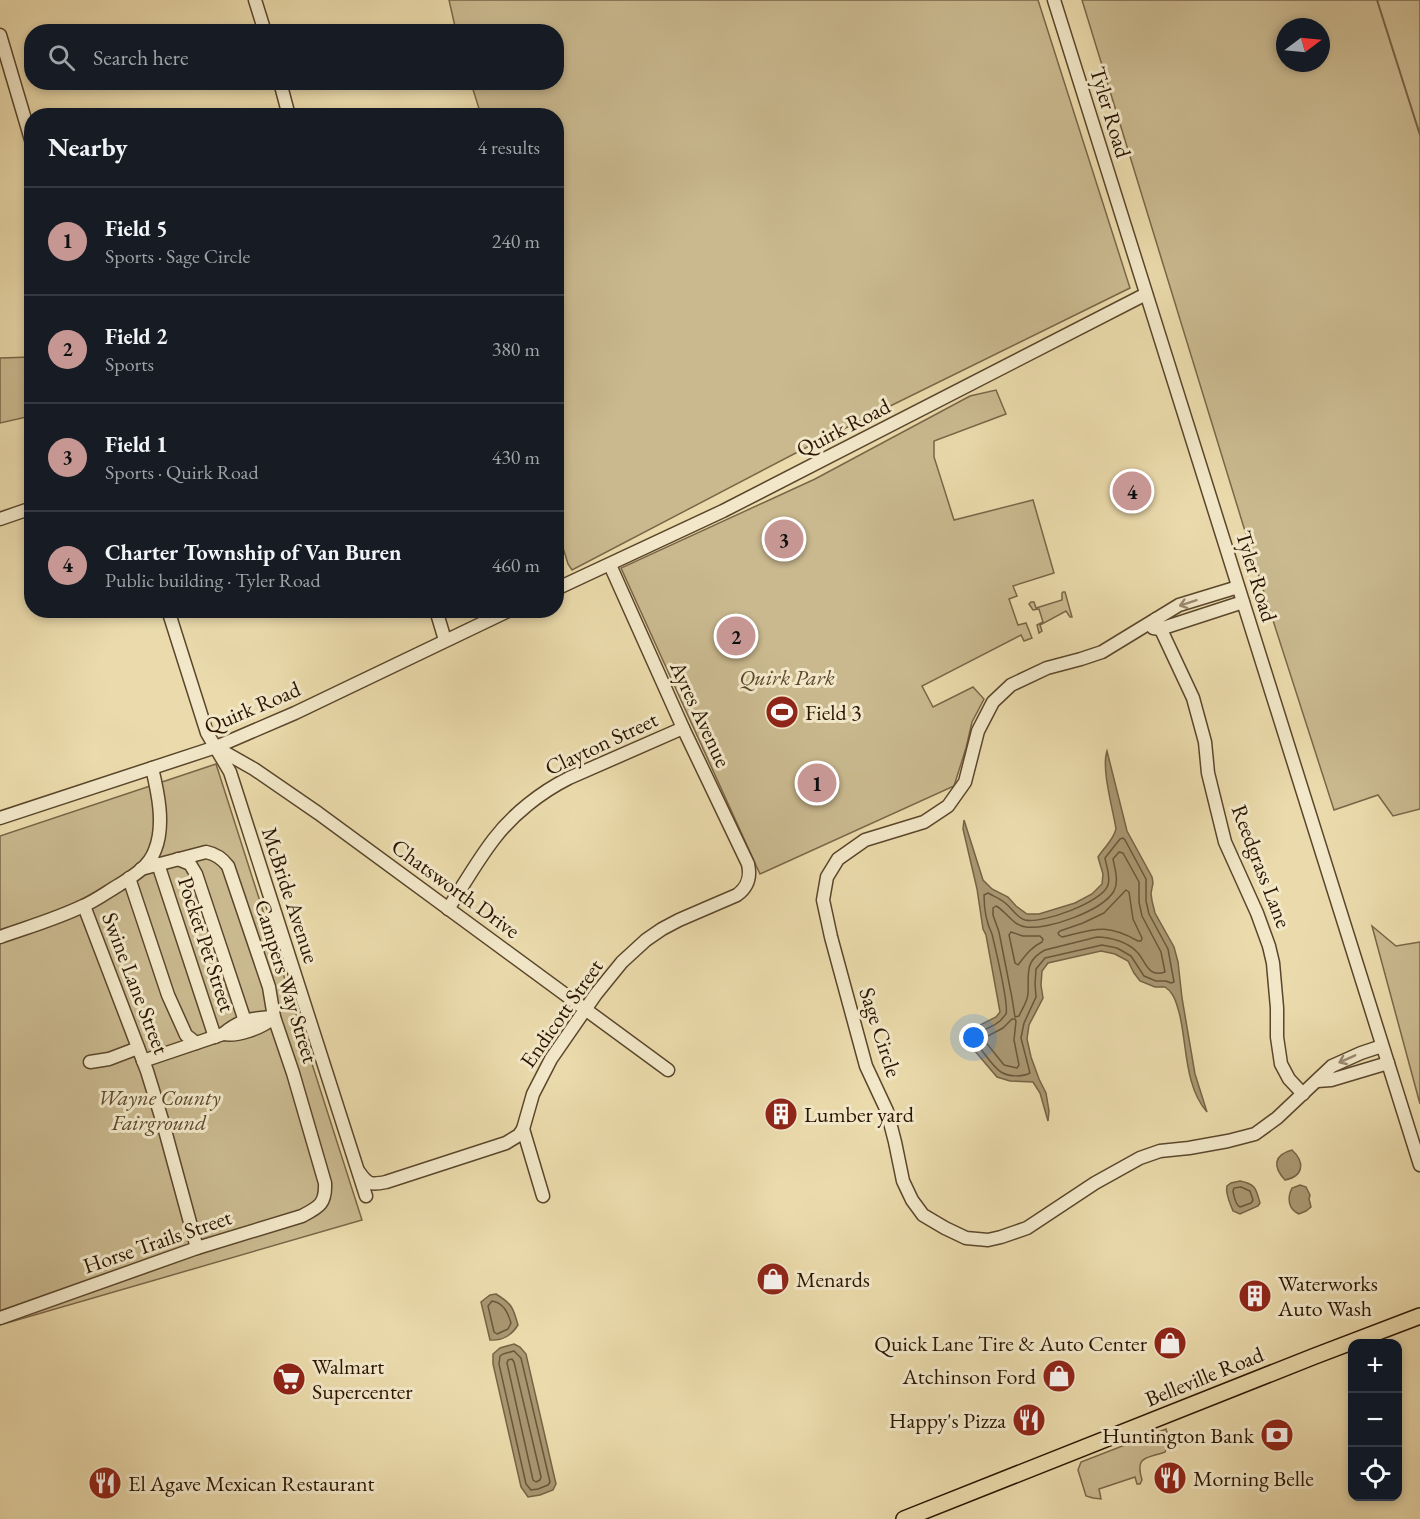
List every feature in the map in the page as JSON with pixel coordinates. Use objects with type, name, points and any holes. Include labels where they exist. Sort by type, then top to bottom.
[{"type":"main road","name":"Belleville Road","points":[[904,1519],[1420,1316]]},
{"type":"street","points":[[255,0],[262,24]]},
{"type":"street","name":"Tyler Road","points":[[1054,0],[1420,1165]]},
{"type":"street","points":[[0,34],[24,116]]},
{"type":"street","points":[[282,90],[288,108]]},
{"type":"street","name":"Quirk Road","points":[[564,585],[734,506],[1146,294]]},
{"type":"street","points":[[0,519],[24,511]]},
{"type":"street","name":"Ayres Avenue","points":[[610,565],[683,728],[748,864],[750,873],[748,882]]},
{"type":"street","name":"Sage Circle","points":[[1158,624],[1179,606],[1238,587]]},
{"type":"street","name":"Sage Circle","points":[[1243,602],[1143,628],[1102,652],[1047,668],[1011,686],[993,702],[978,731],[965,782],[948,806],[924,822],[865,840],[838,859],[827,877],[823,900],[866,1065],[886,1111],[903,1181],[912,1200],[923,1215],[945,1228],[966,1238],[988,1240],[1027,1228],[1095,1183],[1140,1158],[1161,1151],[1190,1148],[1255,1134],[1278,1118],[1332,1066],[1382,1046]]},
{"type":"street","name":"McBride Avenue","points":[[171,618],[207,733],[230,772],[366,1196]]},
{"type":"street","points":[[438,618],[445,640]]},
{"type":"street","name":"Quirk Road","points":[[0,819],[216,747],[295,713],[493,618]]},
{"type":"street","name":"Reedgrass Lane","points":[[1158,624],[1193,698],[1205,742],[1208,772],[1225,842],[1257,913],[1274,963],[1277,1037],[1281,1064],[1290,1080],[1303,1094]]},
{"type":"street","name":"Clayton Street","points":[[448,909],[494,839],[523,808],[569,778],[683,728]]},
{"type":"street","name":"Chatsworth Drive","points":[[216,747],[318,813],[668,1070]]},
{"type":"street","points":[[0,937],[84,906],[129,878],[153,856],[160,821],[152,768]]},
{"type":"street","name":"Campers Way Street","points":[[141,869],[206,852],[223,859],[228,866],[269,987],[274,1017],[325,1183],[324,1200]]},
{"type":"street","points":[[178,859],[190,864],[196,874],[245,1021]]},
{"type":"street","name":"Pocket Pet Street","points":[[158,864],[219,1035]]},
{"type":"street","points":[[129,878],[168,995],[186,1035],[196,1043]]},
{"type":"street","name":"Endicott Street","points":[[523,1129],[533,1094],[542,1074],[586,1009],[622,962],[646,940],[679,920],[737,895],[748,882]]},
{"type":"street","name":"Swine Lane Street","points":[[84,906],[143,1061],[163,1123],[196,1248]]},
{"type":"street","points":[[143,1061],[219,1035],[234,1025],[253,1018],[274,1017]]},
{"type":"street","points":[[219,1035],[232,1036],[266,1024],[274,1017]]},
{"type":"street","points":[[90,1062],[109,1059],[138,1048]]},
{"type":"street","points":[[1317,1081],[1331,1080],[1388,1064]]},
{"type":"street","points":[[359,1172],[364,1181],[372,1184],[386,1182],[506,1143],[519,1135],[523,1129]]},
{"type":"street","points":[[523,1129],[543,1196]]},
{"type":"street","name":"Horse Trails Street","points":[[0,1318],[196,1248],[302,1216],[315,1209],[324,1200]]},
{"type":"green space","points":[[449,0],[1038,0],[1130,288],[815,443],[572,570],[564,551],[564,108],[479,108],[473,90],[564,90],[564,24],[454,24]]},
{"type":"green space","points":[[1082,0],[1420,0],[1420,809],[1393,816],[1378,795],[1334,810],[1260,580]]},
{"type":"green space","points":[[24,357],[24,418],[0,423],[0,358]]},
{"type":"green space","name":"Quirk Park","points":[[996,390],[1006,414],[934,441],[934,457],[954,520],[1033,500],[1054,573],[1013,586],[1017,596],[1009,599],[1018,625],[1026,623],[1032,638],[1024,641],[1021,635],[922,686],[933,707],[973,687],[984,699],[972,722],[954,786],[760,874],[621,568],[815,479],[970,396]]},
{"type":"green space","points":[[1063,592],[1065,592],[1072,617],[1066,611],[1040,625],[1042,631],[1039,633],[1037,625],[1043,622],[1039,609],[1033,610],[1029,604],[1034,602],[1036,608],[1062,600]]},
{"type":"green space","name":"Wayne County Fairground","points":[[216,764],[362,1220],[0,1325],[0,836]]},
{"type":"green space","points":[[1372,926],[1396,946],[1420,942],[1420,1104]]},
{"type":"green space","points":[[1166,1429],[1170,1442],[1165,1452],[1141,1462],[1142,1480],[1140,1484],[1137,1484],[1135,1477],[1099,1489],[1101,1499],[1086,1496],[1078,1470],[1081,1462]]},
{"type":"water","points":[[1107,751],[1127,831],[1152,877],[1151,893],[1155,913],[1174,947],[1195,1074],[1207,1112],[1194,1091],[1180,1016],[1170,991],[1165,987],[1155,987],[1140,981],[1128,961],[1115,954],[1101,951],[1048,963],[1042,971],[1043,998],[1029,1025],[1027,1039],[1031,1057],[1046,1093],[1048,1121],[1040,1093],[1033,1082],[1010,1081],[997,1077],[968,1043],[976,1027],[996,1017],[1000,1012],[977,889],[963,829],[964,820],[983,880],[992,889],[1008,897],[1027,914],[1039,914],[1075,903],[1092,894],[1102,884],[1103,874],[1098,857],[1116,829],[1106,778]]},
{"type":"water","points":[[1292,1150],[1299,1159],[1301,1168],[1296,1175],[1285,1180],[1278,1171],[1277,1162],[1281,1155]]},
{"type":"water","points":[[1240,1181],[1254,1188],[1260,1203],[1240,1214],[1233,1211],[1228,1199],[1227,1186]]},
{"type":"water","points":[[1300,1185],[1306,1187],[1310,1195],[1311,1207],[1299,1214],[1291,1206],[1289,1196],[1292,1188]]},
{"type":"water","points":[[496,1294],[511,1306],[518,1325],[506,1337],[490,1340],[481,1302],[490,1295]]},
{"type":"water","points":[[514,1344],[526,1354],[556,1484],[553,1490],[528,1497],[521,1487],[493,1364],[493,1354],[500,1348]]},
{"type":"waterway","points":[[1377,0],[1420,135]]},
{"type":"place","name":"Charter Township of Van Buren","points":[[1132,491]]},
{"type":"place","name":"Field 1","points":[[784,539]]},
{"type":"place","name":"Field 2","points":[[736,636]]},
{"type":"place","name":"Field 3","points":[[782,712]]},
{"type":"place","name":"Field 5","points":[[817,783]]},
{"type":"place","name":"Lumber yard","points":[[781,1114]]},
{"type":"place","name":"Menards","points":[[773,1279]]},
{"type":"place","name":"Waterworks Auto Wash","points":[[1255,1296]]},
{"type":"place","name":"Quick Lane Tire & Auto Center","points":[[1170,1343]]},
{"type":"place","name":"Atchinson Ford","points":[[1059,1376]]},
{"type":"place","name":"Walmart Supercenter","points":[[289,1379]]},
{"type":"place","name":"Happy's Pizza","points":[[1029,1420]]},
{"type":"place","name":"Huntington Bank","points":[[1277,1435]]},
{"type":"place","name":"Morning Belle","points":[[1170,1478]]},
{"type":"place","name":"El Agave Mexican Restaurant","points":[[105,1483]]}]
